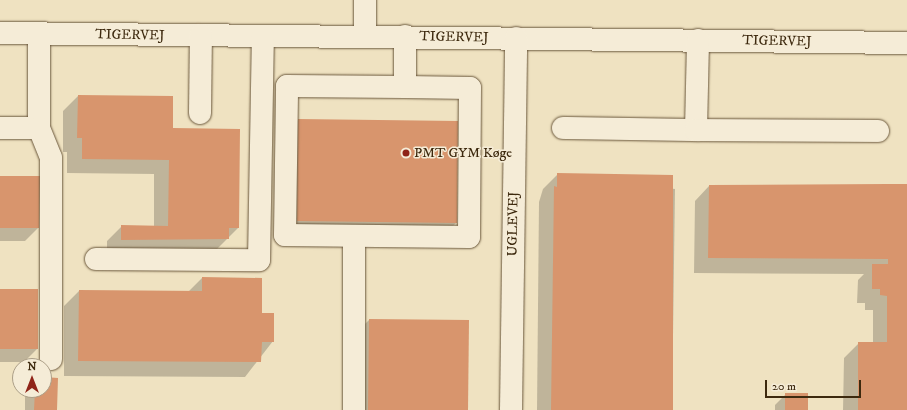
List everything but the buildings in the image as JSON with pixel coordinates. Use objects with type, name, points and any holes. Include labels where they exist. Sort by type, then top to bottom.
[{"type":"street","points":[[365,0],[365,36]]},
{"type":"street","name":"TIGERVEJ","points":[[0,34],[405,36],[907,43]]},
{"type":"street","points":[[39,34],[39,128],[51,158],[52,358]]},
{"type":"street","points":[[200,113],[201,35]]},
{"type":"street","points":[[96,259],[259,260],[263,36]]},
{"type":"street","points":[[405,36],[405,87]]},
{"type":"street","name":"UGLEVEJ","points":[[511,410],[516,38]]},
{"type":"street","points":[[696,130],[698,40]]},
{"type":"street","points":[[287,86],[405,87],[470,88],[469,237],[285,235],[287,86]]},
{"type":"street","points":[[0,128],[39,128]]},
{"type":"street","points":[[563,128],[878,131]]},
{"type":"street","points":[[354,236],[354,410]]},
{"type":"place","name":"PMT GYM Køge","points":[[406,153]]}]
